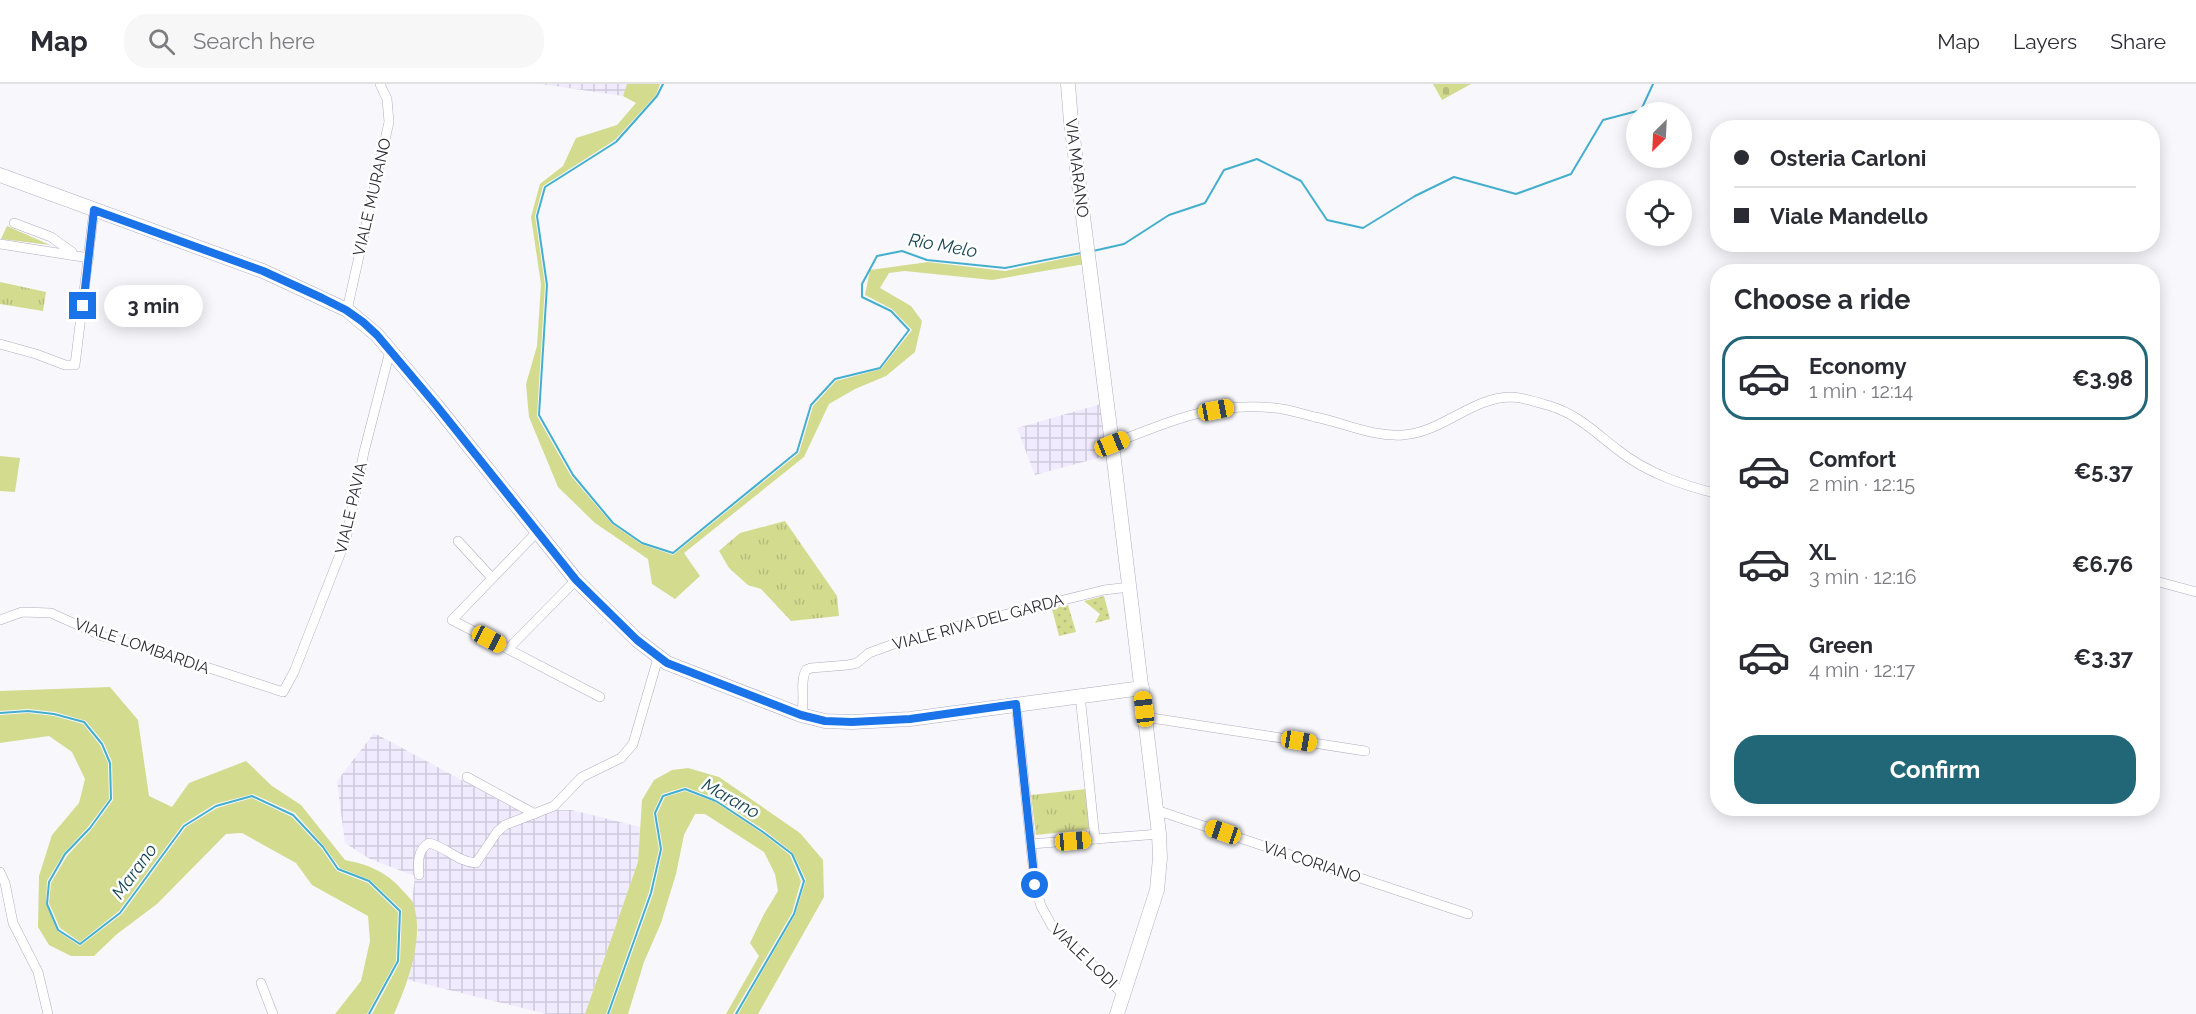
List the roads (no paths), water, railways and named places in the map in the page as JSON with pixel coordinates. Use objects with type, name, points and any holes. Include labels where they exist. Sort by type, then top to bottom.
[{"type":"main road","name":"VIA MARANO","points":[[1068,84],[1159,834],[1160,858],[1157,890],[1117,1014]]},
{"type":"main road","points":[[0,175],[263,271],[346,310],[377,335],[576,580],[658,658],[667,663],[801,715],[825,721],[910,719],[1142,688]]},
{"type":"street","name":"VIALE MURANO","points":[[346,310],[389,122],[387,99],[380,84]]},
{"type":"street","points":[[0,344],[65,365],[75,365],[94,210]]},
{"type":"street","points":[[14,223],[51,237],[72,252],[71,255]]},
{"type":"street","points":[[0,244],[89,258]]},
{"type":"street","name":"VIALE PAVIA","points":[[283,692],[294,672],[346,539],[364,452],[390,351]]},
{"type":"street","points":[[1112,444],[1179,417],[1235,406],[1276,408],[1330,420],[1378,436],[1405,435],[1428,431],[1477,405],[1510,397],[1552,406],[1600,434],[1618,450],[1659,475],[1710,492]]},
{"type":"street","points":[[537,532],[452,620],[600,698]]},
{"type":"street","points":[[458,541],[492,579]]},
{"type":"street","points":[[508,649],[576,580]]},
{"type":"street","points":[[2160,582],[2196,592]]},
{"type":"street","name":"VIALE RIVA DEL GARDA","points":[[801,715],[804,705],[803,675],[811,668],[856,663],[869,653],[910,638],[1104,590],[1130,587]]},
{"type":"street","name":"VIALE LOMBARDIA","points":[[0,620],[22,612],[51,614],[102,636],[152,649],[283,692]]},
{"type":"street","points":[[419,875],[419,855],[423,846],[429,843],[437,845],[460,859],[476,863],[497,832],[505,825],[554,806],[582,777],[621,758],[629,751],[658,658]]},
{"type":"street","points":[[1080,695],[1095,839]]},
{"type":"street","name":"VIALE LODI","points":[[1016,704],[1035,885],[1045,917],[1123,994]]},
{"type":"street","points":[[1145,717],[1365,751]]},
{"type":"street","points":[[467,777],[535,814]]},
{"type":"street","name":"VIA CORIANO","points":[[1156,810],[1468,914]]},
{"type":"street","points":[[1031,844],[1159,834]]},
{"type":"street","points":[[0,872],[5,883],[13,923],[38,972],[48,1014]]},
{"type":"street","points":[[261,983],[273,1014]]},
{"type":"waterway","name":"Rio Melo","points":[[663,84],[657,96],[616,142],[545,187],[537,216],[547,285],[539,415],[573,475],[613,523],[642,543],[673,553],[797,452],[811,405],[835,379],[880,368],[909,330],[891,311],[862,297],[862,284],[877,256],[902,251],[927,260],[1005,268],[1081,253]]},
{"type":"waterway","name":"Rio Melo","points":[[1093,251],[1124,244],[1169,215],[1205,203],[1224,170],[1257,159],[1301,181],[1327,220],[1363,228],[1415,196],[1454,177],[1516,194],[1571,174],[1603,120],[1641,110],[1653,84]]},
{"type":"waterway","name":"Marano","points":[[0,713],[28,711],[54,714],[84,722],[102,744],[110,763],[111,799],[90,828],[65,854],[49,882],[47,904],[58,930],[80,944],[120,913],[184,826],[216,806],[252,796],[293,815],[323,847],[338,869],[369,881],[400,911],[398,961],[369,1014]]},
{"type":"waterway","name":"Marano","points":[[608,1014],[651,893],[661,849],[655,813],[663,796],[685,789],[716,801],[792,854],[804,881],[794,914],[736,1014]]}]
